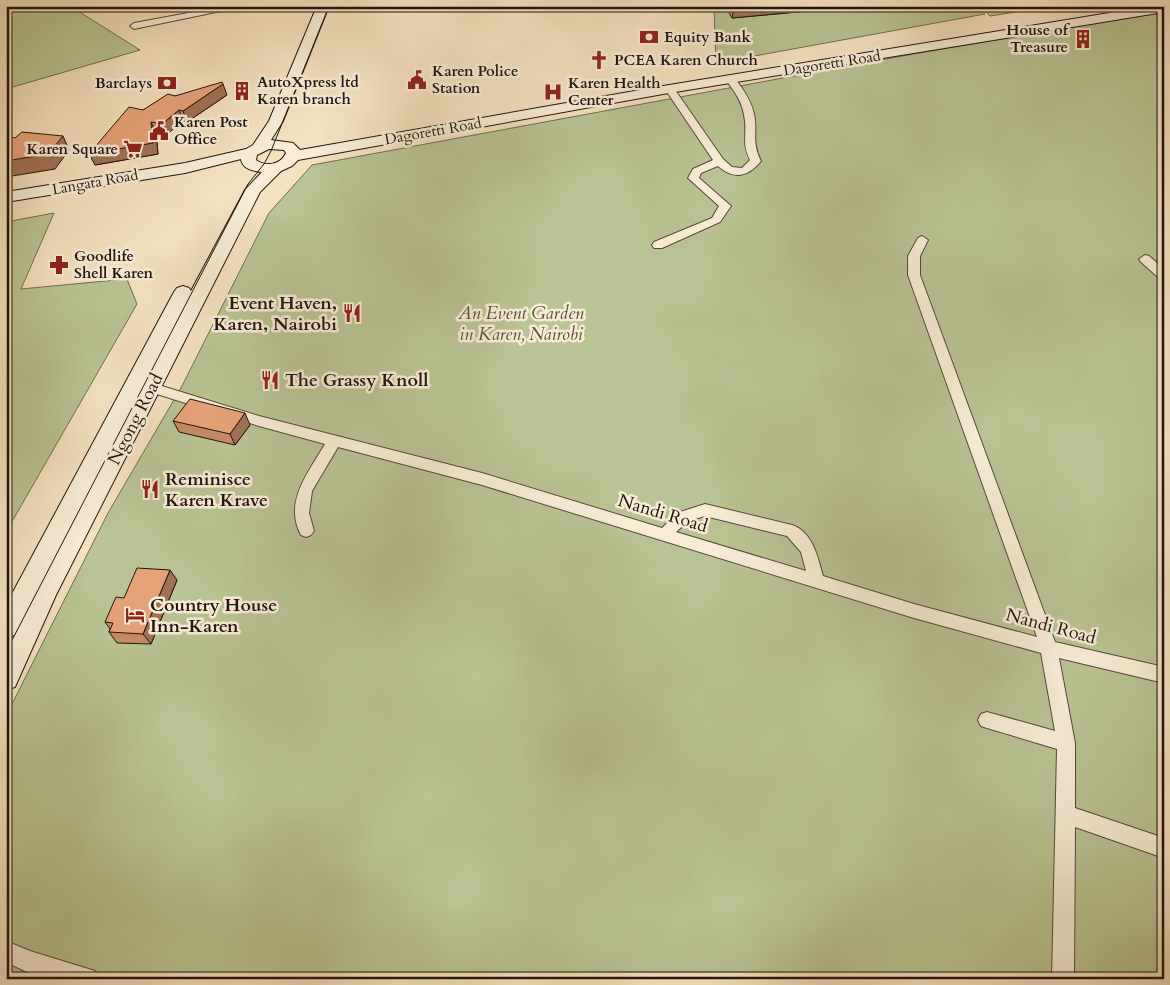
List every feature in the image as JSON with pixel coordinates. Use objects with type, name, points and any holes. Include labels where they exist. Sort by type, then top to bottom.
[{"type":"main road","name":"Ngong Road","points":[[299,102],[320,25],[323,6]]},
{"type":"main road","name":"Ngong Road","points":[[6,628],[254,158],[276,121],[320,25],[334,6]]},
{"type":"main road","name":"Dagoretti Road","points":[[291,146],[1112,6]]},
{"type":"main road","name":"Dagoretti Road","points":[[291,146],[731,80],[1164,8]]},
{"type":"main road","points":[[254,158],[275,144],[291,146]]},
{"type":"main road","name":"Ngong Road","points":[[6,679],[46,593],[253,190],[276,167],[285,164],[291,146]]},
{"type":"main road","points":[[254,158],[276,167]]},
{"type":"main road","name":"Langata Road","points":[[6,197],[185,168],[198,169],[254,158]]},
{"type":"street","points":[[134,26],[241,6]]},
{"type":"street","points":[[670,89],[719,161],[729,170],[744,172],[756,161],[749,148],[750,120],[745,99],[731,80]]},
{"type":"street","points":[[658,245],[716,220],[722,213],[725,206],[716,194],[701,187],[693,178],[697,172],[719,161]]},
{"type":"street","points":[[922,240],[914,256],[914,275],[1049,648],[1066,743],[1063,979]]},
{"type":"street","points":[[1146,259],[1164,276]]},
{"type":"street","name":"Nandi Road","points":[[152,388],[259,421],[482,479],[914,611],[1049,648],[1164,675]]},
{"type":"street","points":[[306,530],[301,513],[305,491],[334,441]]},
{"type":"street","points":[[666,535],[672,523],[691,512],[705,510],[792,531],[808,549],[816,581]]},
{"type":"street","points":[[987,720],[1066,743]]},
{"type":"street","points":[[1066,814],[1164,848]]},
{"type":"street","points":[[6,951],[27,961],[87,979]]},
{"type":"green space","points":[[6,6],[70,6],[140,50],[6,89]]},
{"type":"green space","points":[[694,6],[977,6],[985,14],[716,63],[714,8]]},
{"type":"green space","points":[[981,6],[1055,6],[990,16]]},
{"type":"green space","name":"An Event Garden in Karen, Nairobi","points":[[1164,11],[1164,979],[6,979],[6,716],[108,513],[182,386],[269,213],[312,165],[902,56]]},
{"type":"green space","points":[[54,213],[21,289],[127,279],[137,304],[6,532],[6,222]]},
{"type":"building","points":[[222,82],[223,84],[183,111],[179,110],[162,124],[151,122],[153,143],[89,154],[129,107],[143,110],[168,94],[175,96]]},
{"type":"building","points":[[22,132],[63,136],[48,154],[6,161],[6,136],[15,138]]},
{"type":"building","points":[[190,399],[245,413],[230,434],[173,421]]},
{"type":"building","points":[[137,568],[170,570],[143,634],[109,632],[113,623],[105,622],[116,597],[124,598]]},
{"type":"tram line","points":[[8,648],[248,184],[264,164],[271,151],[329,6]]},
{"type":"tram line","points":[[6,652],[8,648]]},
{"type":"place","name":"Equity Bank","points":[[649,37]]},
{"type":"place","name":"House of Treasure","points":[[1083,39]]},
{"type":"place","name":"PCEA Karen Church","points":[[599,60]]},
{"type":"place","name":"Karen Police Station","points":[[417,80]]},
{"type":"place","name":"Barclays","points":[[167,83]]},
{"type":"place","name":"AutoXpress ltd Karen branch","points":[[242,91]]},
{"type":"place","name":"Karen Health Center","points":[[553,92]]},
{"type":"place","name":"Karen Post Office","points":[[159,131]]},
{"type":"place","name":"Karen Square","points":[[133,149]]},
{"type":"place","name":"Goodlife Shell Karen","points":[[59,265]]},
{"type":"place","name":"Event Haven, Karen, Nairobi","points":[[352,313]]},
{"type":"place","name":"The Grassy Knoll","points":[[270,380]]},
{"type":"place","name":"Reminisce Karen Krave","points":[[150,489]]},
{"type":"place","name":"Country House Inn-Karen","points":[[135,615]]}]
